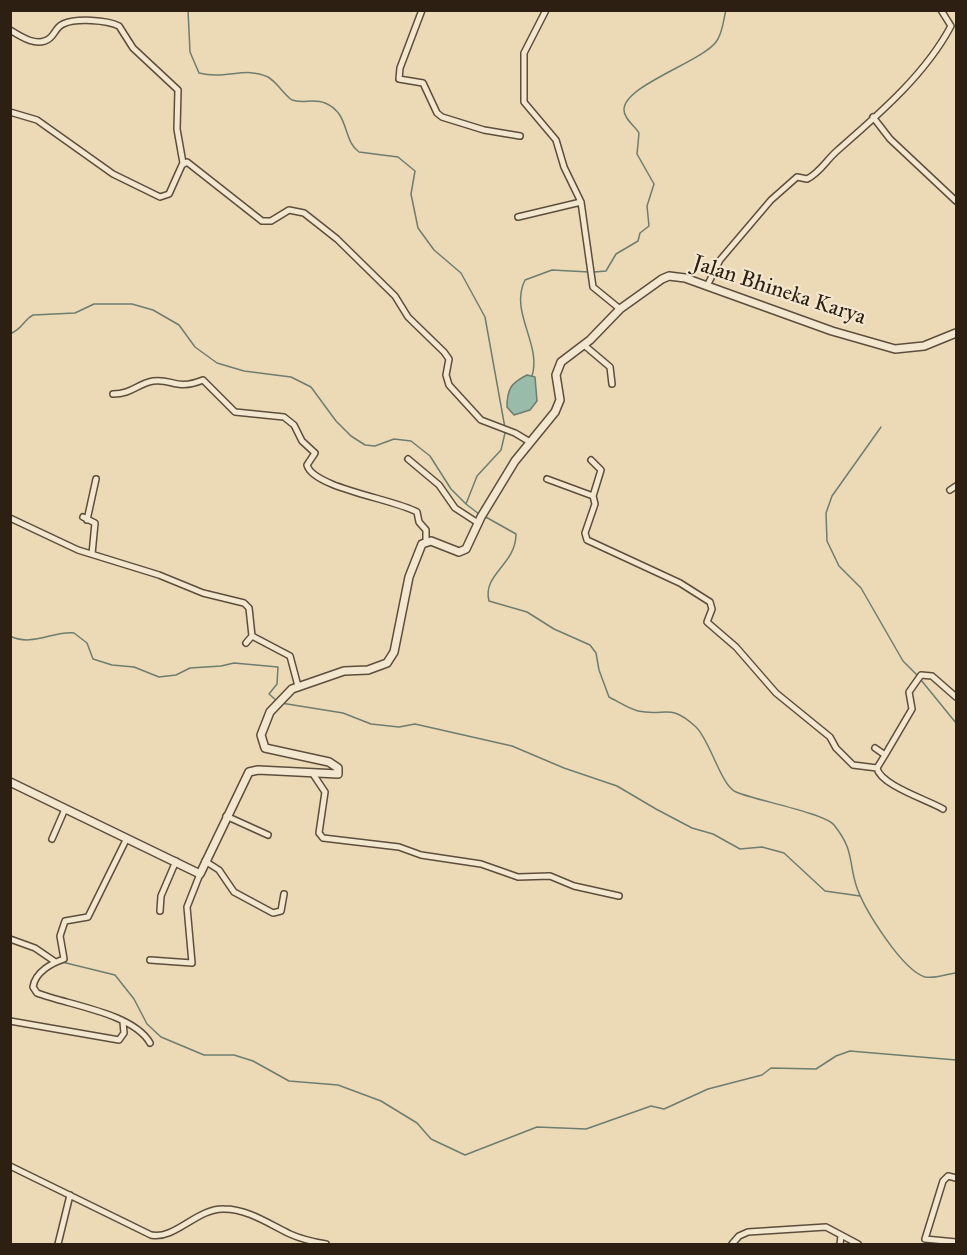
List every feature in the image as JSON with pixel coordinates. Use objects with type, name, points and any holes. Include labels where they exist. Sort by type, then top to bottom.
[{"type":"street","points":[[422,10],[400,68],[399,79],[423,83],[437,113],[442,117],[484,130],[520,136]]},
{"type":"street","points":[[706,286],[720,260],[771,200],[797,177],[807,179],[815,174],[915,75],[943,40],[951,24],[941,10]]},
{"type":"street","points":[[547,11],[524,53],[524,102],[556,140],[564,167],[581,202],[591,283],[598,294],[620,309]]},
{"type":"street","points":[[10,30],[36,42],[50,38],[60,26],[66,23],[100,22],[119,26],[133,48],[178,90],[177,129],[183,163],[171,191],[166,196],[160,197],[113,174],[37,120],[10,112]]},
{"type":"street","points":[[873,117],[890,139],[957,201]]},
{"type":"street","points":[[183,163],[191,165],[262,221],[271,221],[292,209],[307,215],[337,239],[395,296],[408,317],[444,352],[449,359],[446,375],[449,385],[481,420],[515,433],[530,442]]},
{"type":"street","points":[[518,217],[581,202]]},
{"type":"street","name":"Jalan Bhineka Karya","points":[[426,541],[462,552],[466,549],[478,523],[510,469],[552,418],[560,403],[556,378],[560,365],[620,309],[667,277],[685,278],[825,329],[895,349],[924,346],[957,333]]},
{"type":"street","points":[[584,345],[610,367],[612,384]]},
{"type":"street","points":[[113,393],[128,393],[152,381],[187,386],[203,380],[235,412],[284,417],[294,425],[302,441],[315,453],[307,466],[309,470],[334,486],[396,502],[417,512],[419,522],[426,530],[426,541],[413,563],[393,652],[387,663],[368,670],[344,670],[298,686],[283,696],[270,712],[263,726],[262,743],[268,749],[329,762],[339,772],[335,776],[258,770],[249,772],[205,861],[187,907],[192,963],[150,960]]},
{"type":"street","points":[[408,459],[439,485],[455,508],[478,523]]},
{"type":"street","points":[[591,460],[601,470],[593,496],[595,504],[585,533],[586,539],[680,584],[710,602],[712,609],[707,622],[736,647],[776,693],[830,737],[836,748],[853,765],[878,768]]},
{"type":"street","points":[[92,554],[95,523],[85,518],[96,479]]},
{"type":"street","points":[[547,479],[588,492],[593,496]]},
{"type":"street","points":[[950,490],[957,486]]},
{"type":"street","points":[[10,518],[92,554],[159,575],[203,593],[244,603],[249,608],[252,636]]},
{"type":"street","points":[[252,636],[290,656],[298,686]]},
{"type":"street","points":[[246,642],[252,636]]},
{"type":"street","points":[[943,810],[924,798],[896,786],[880,775],[878,768],[912,709],[908,694],[912,684],[921,675],[934,678],[957,697]]},
{"type":"street","points":[[874,748],[885,755]]},
{"type":"street","points":[[313,774],[325,792],[325,808],[319,833],[323,838],[399,848],[427,856],[481,864],[518,877],[550,876],[574,886],[620,896]]},
{"type":"street","points":[[10,782],[200,874]]},
{"type":"street","points":[[52,839],[65,809]]},
{"type":"street","points":[[226,816],[268,835]]},
{"type":"street","points":[[127,838],[88,917],[65,921],[60,936],[65,957],[54,961],[35,980],[35,991],[123,1022],[137,1029],[150,1043]]},
{"type":"street","points":[[160,911],[161,896],[176,861]]},
{"type":"street","points":[[205,861],[217,868],[234,892],[273,914],[281,911],[284,894]]},
{"type":"street","points":[[10,939],[35,948],[54,961]]},
{"type":"street","points":[[10,1021],[119,1040],[124,1033],[123,1022]]},
{"type":"street","points":[[10,1166],[156,1236],[202,1213],[222,1208],[245,1213],[294,1236],[326,1245]]},
{"type":"street","points":[[957,1178],[948,1176],[943,1181],[925,1239],[957,1242]]},
{"type":"street","points":[[58,1245],[70,1195]]},
{"type":"street","points":[[732,1245],[745,1233],[826,1227],[858,1245]]},
{"type":"street","points":[[840,1245],[841,1236]]},
{"type":"shaded area","points":[[527,375],[535,377],[537,401],[530,410],[514,415],[507,407],[509,391],[517,381]]},
{"type":"waterway","points":[[188,10],[190,52],[199,73],[209,75],[251,73],[268,77],[292,100],[321,102],[333,107],[342,120],[350,141],[359,152],[398,157],[415,171],[411,194],[418,228],[434,250],[461,273],[485,317],[505,428]]},
{"type":"waterway","points":[[594,272],[606,271],[616,254],[638,241],[640,233],[649,226],[647,206],[654,184],[637,154],[639,133],[624,113],[627,101],[649,83],[708,50],[720,35],[726,10]]},
{"type":"waterway","points":[[532,376],[533,352],[521,304],[521,292],[525,280],[552,270],[589,272]]},
{"type":"waterway","points":[[10,334],[33,315],[75,313],[94,304],[132,304],[153,310],[179,325],[195,347],[217,363],[244,371],[291,377],[311,387],[336,421],[351,436],[365,445],[375,446],[394,439],[411,441],[430,456],[451,489],[466,504]]},
{"type":"waterway","points":[[881,427],[832,496],[826,513],[827,541],[839,566],[861,588],[903,661],[918,676]]},
{"type":"waterway","points":[[479,514],[466,504],[477,476],[501,450],[505,433]]},
{"type":"waterway","points":[[484,516],[516,534],[511,554],[490,584],[489,601],[527,612],[554,629],[590,645],[596,653],[599,670],[609,697],[638,711],[667,712],[687,719],[701,733],[725,781],[736,792],[828,820],[845,842],[861,898],[895,952],[916,972],[925,977],[956,973]]},
{"type":"waterway","points":[[10,636],[26,640],[74,633],[87,643],[93,659],[112,665],[134,667],[159,677],[176,675],[190,668],[234,663],[278,667],[277,684],[269,694],[277,701]]},
{"type":"waterway","points":[[921,680],[956,723]]},
{"type":"waterway","points":[[281,703],[343,713],[371,724],[399,727],[415,724],[512,746],[564,768],[617,786],[692,828],[713,834],[740,849],[762,847],[784,853],[825,891],[860,896]]},
{"type":"waterway","points":[[10,936],[32,944]]},
{"type":"waterway","points":[[62,962],[115,975],[134,999],[147,1024],[161,1037],[204,1055],[234,1055],[253,1061],[289,1081],[338,1085],[381,1101],[417,1123],[431,1139],[465,1155],[537,1127],[586,1129],[651,1106],[664,1109],[708,1089],[762,1075],[771,1068],[816,1069],[836,1056],[850,1051],[956,1060]]}]
